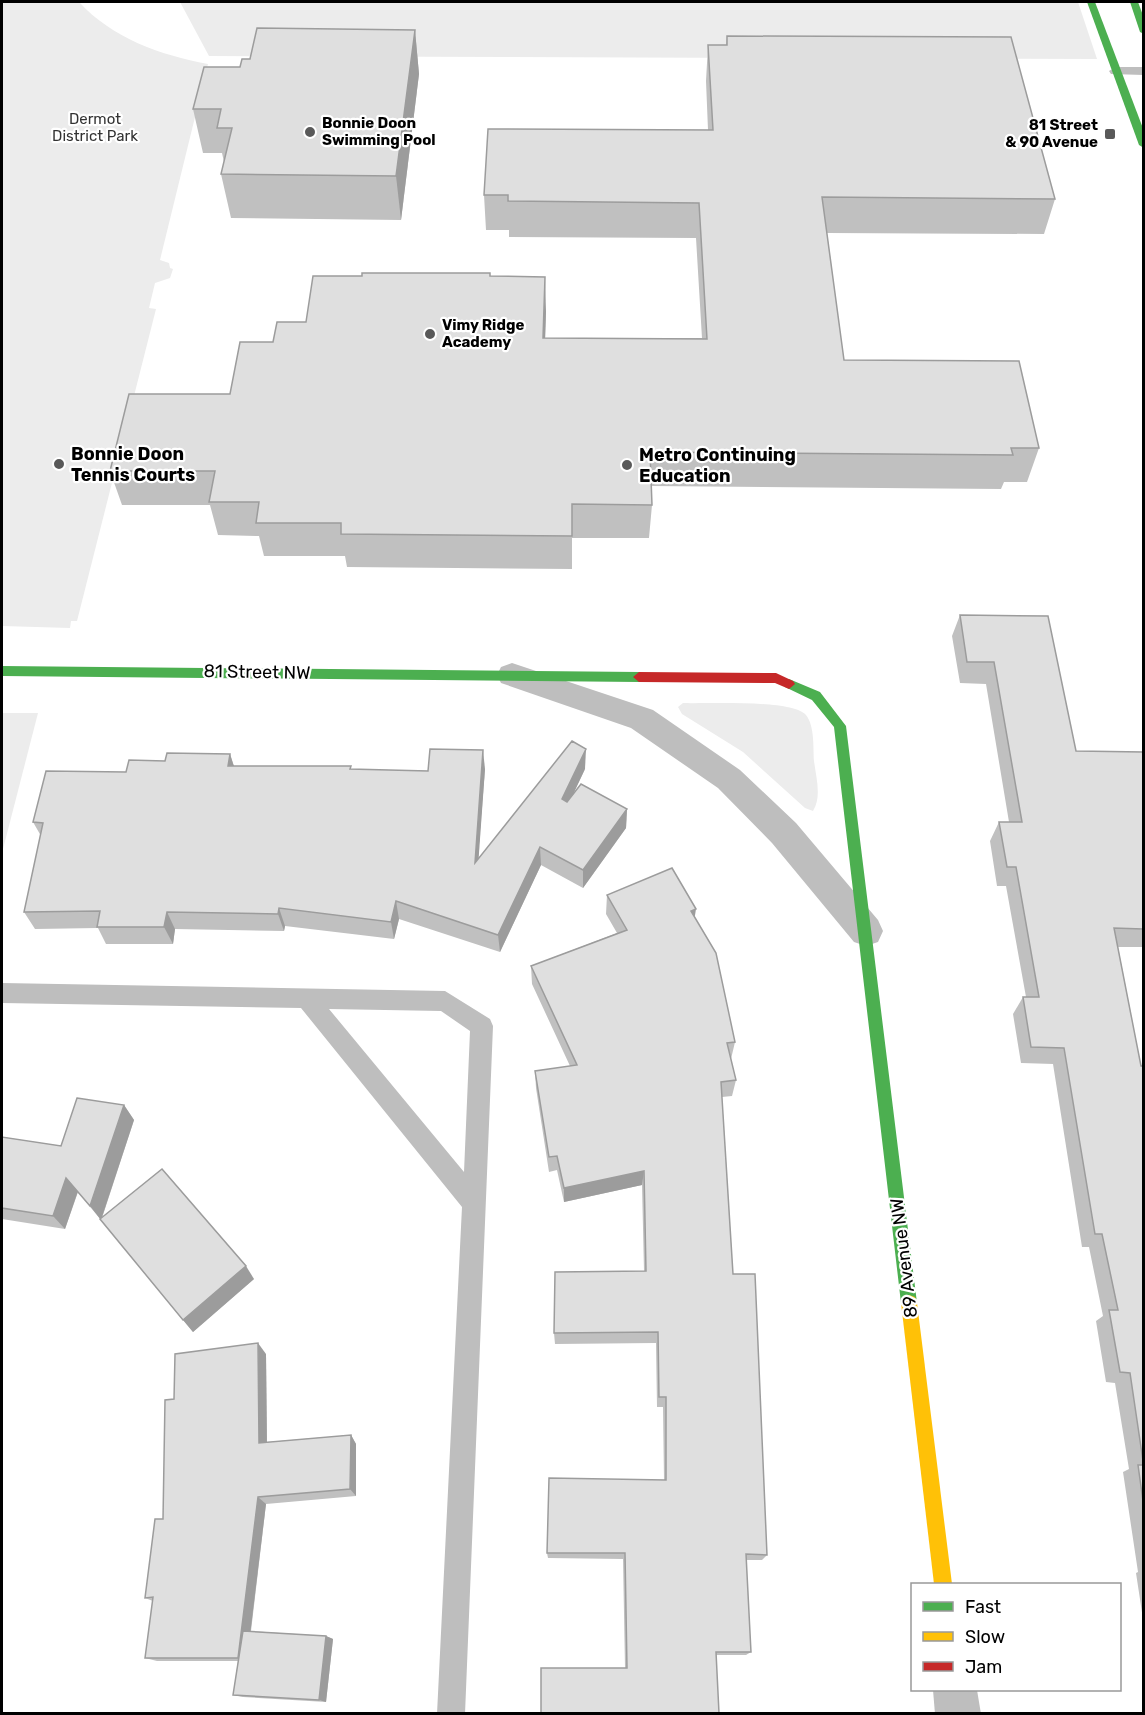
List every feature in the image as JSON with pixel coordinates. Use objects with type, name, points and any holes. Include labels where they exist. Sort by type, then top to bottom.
[{"type":"street","points":[[1091,2],[1143,146]]},
{"type":"street","points":[[1134,2],[1143,32]]},
{"type":"street","name":"81 Street NW","points":[[2,670],[776,678],[816,696]]},
{"type":"street","name":"81 Street NW","points":[[512,675],[642,719],[729,778],[784,833],[866,931]]},
{"type":"street","name":"89 Avenue NW","points":[[816,696],[840,726],[943,1583]]},
{"type":"street","points":[[955,1691],[958,1713]]},
{"type":"lane","points":[[1116,71],[1143,71]]},
{"type":"lane","points":[[2,993],[445,1001],[482,1026],[451,1713]]},
{"type":"lane","points":[[307,999],[474,1203]]},
{"type":"green space","name":"Dermot District Park","points":[[2,2],[79,2],[106,26],[138,43],[172,56],[208,64],[160,260],[169,263],[170,268],[173,269],[170,278],[155,283],[149,308],[156,309],[77,621],[71,621],[70,628],[2,626]]},
{"type":"green space","points":[[180,2],[1078,2],[1097,59],[209,56]]},
{"type":"green space","points":[[683,703],[768,704],[798,710],[806,715],[812,731],[818,787],[813,811],[805,808],[743,752],[682,714],[678,707]]},
{"type":"green space","points":[[2,713],[38,713],[2,853]]},
{"type":"building","name":"Bonnie Doon Swimming Pool","points":[[257,28],[415,30],[396,176],[221,174],[232,128],[217,128],[221,109],[193,109],[204,67],[240,67],[242,59],[250,59]]},
{"type":"building","name":"Vimy Ridge Academy","points":[[727,36],[1011,37],[1055,199],[822,197],[844,360],[1019,361],[1039,448],[1011,448],[1013,455],[650,452],[652,505],[572,504],[572,536],[341,534],[341,523],[256,523],[259,502],[209,502],[215,471],[110,471],[129,394],[230,394],[240,342],[273,342],[277,322],[306,322],[313,276],[362,276],[362,273],[490,273],[490,276],[545,277],[543,338],[707,339],[699,203],[508,201],[508,195],[484,195],[488,129],[713,130],[708,45],[727,45]]},
{"type":"building","points":[[960,615],[1048,616],[1076,751],[1143,752],[1143,929],[1114,928],[1141,1066],[1143,1066],[1143,1461],[1130,1373],[1120,1372],[1109,1310],[1118,1310],[1102,1234],[1095,1234],[1064,1048],[1031,1047],[1023,997],[1039,997],[1016,867],[1007,867],[999,822],[1022,822],[994,662],[967,662]]},
{"type":"building","points":[[572,741],[586,749],[562,799],[567,802],[581,784],[627,809],[583,870],[540,847],[498,935],[396,901],[391,922],[279,908],[278,914],[167,912],[164,927],[97,927],[100,911],[24,912],[43,823],[33,822],[46,771],[126,772],[129,760],[165,761],[167,753],[230,754],[228,766],[351,766],[350,769],[428,771],[430,749],[483,750],[475,863]]},
{"type":"building","points":[[672,868],[696,909],[691,911],[716,953],[735,1042],[727,1043],[736,1080],[721,1082],[733,1274],[755,1274],[767,1555],[746,1554],[751,1652],[716,1652],[719,1713],[541,1713],[541,1668],[627,1668],[625,1553],[547,1553],[549,1478],[666,1480],[666,1397],[659,1397],[658,1332],[554,1333],[555,1272],[646,1271],[644,1171],[564,1188],[557,1156],[549,1157],[535,1071],[577,1065],[531,966],[627,930],[607,895]]},
{"type":"building","points":[[77,1098],[124,1105],[90,1206],[66,1178],[53,1216],[2,1208],[2,1137],[61,1146]]},
{"type":"building","points":[[162,1169],[246,1266],[183,1320],[100,1219]]},
{"type":"building","points":[[258,1343],[259,1443],[351,1435],[350,1489],[258,1497],[238,1658],[145,1658],[153,1597],[145,1598],[155,1519],[163,1519],[165,1400],[174,1399],[175,1354]]},
{"type":"building","points":[[1138,1465],[1143,1465],[1143,1501]]},
{"type":"building","points":[[243,1631],[326,1636],[319,1700],[233,1695]]},
{"type":"traffic: fast","points":[[1091,2],[1144,145]]},
{"type":"traffic: fast","points":[[1134,2],[1144,32]]},
{"type":"traffic: fast","points":[[2,671],[639,677]]},
{"type":"traffic: fast","points":[[789,684],[816,696],[840,726],[909,1303]]},
{"type":"traffic: slow","points":[[909,1303],[943,1583]]},
{"type":"traffic: jam","points":[[639,677],[776,678],[789,684]]},
{"type":"place","name":"Bonnie Doon Swimming Pool","points":[[310,132]]},
{"type":"place","name":"81 Street & 90 Avenue","points":[[1110,134]]},
{"type":"place","name":"Vimy Ridge Academy","points":[[430,334]]},
{"type":"place","name":"Bonnie Doon Tennis Courts","points":[[59,464]]},
{"type":"place","name":"Metro Continuing Education","points":[[627,465]]}]
